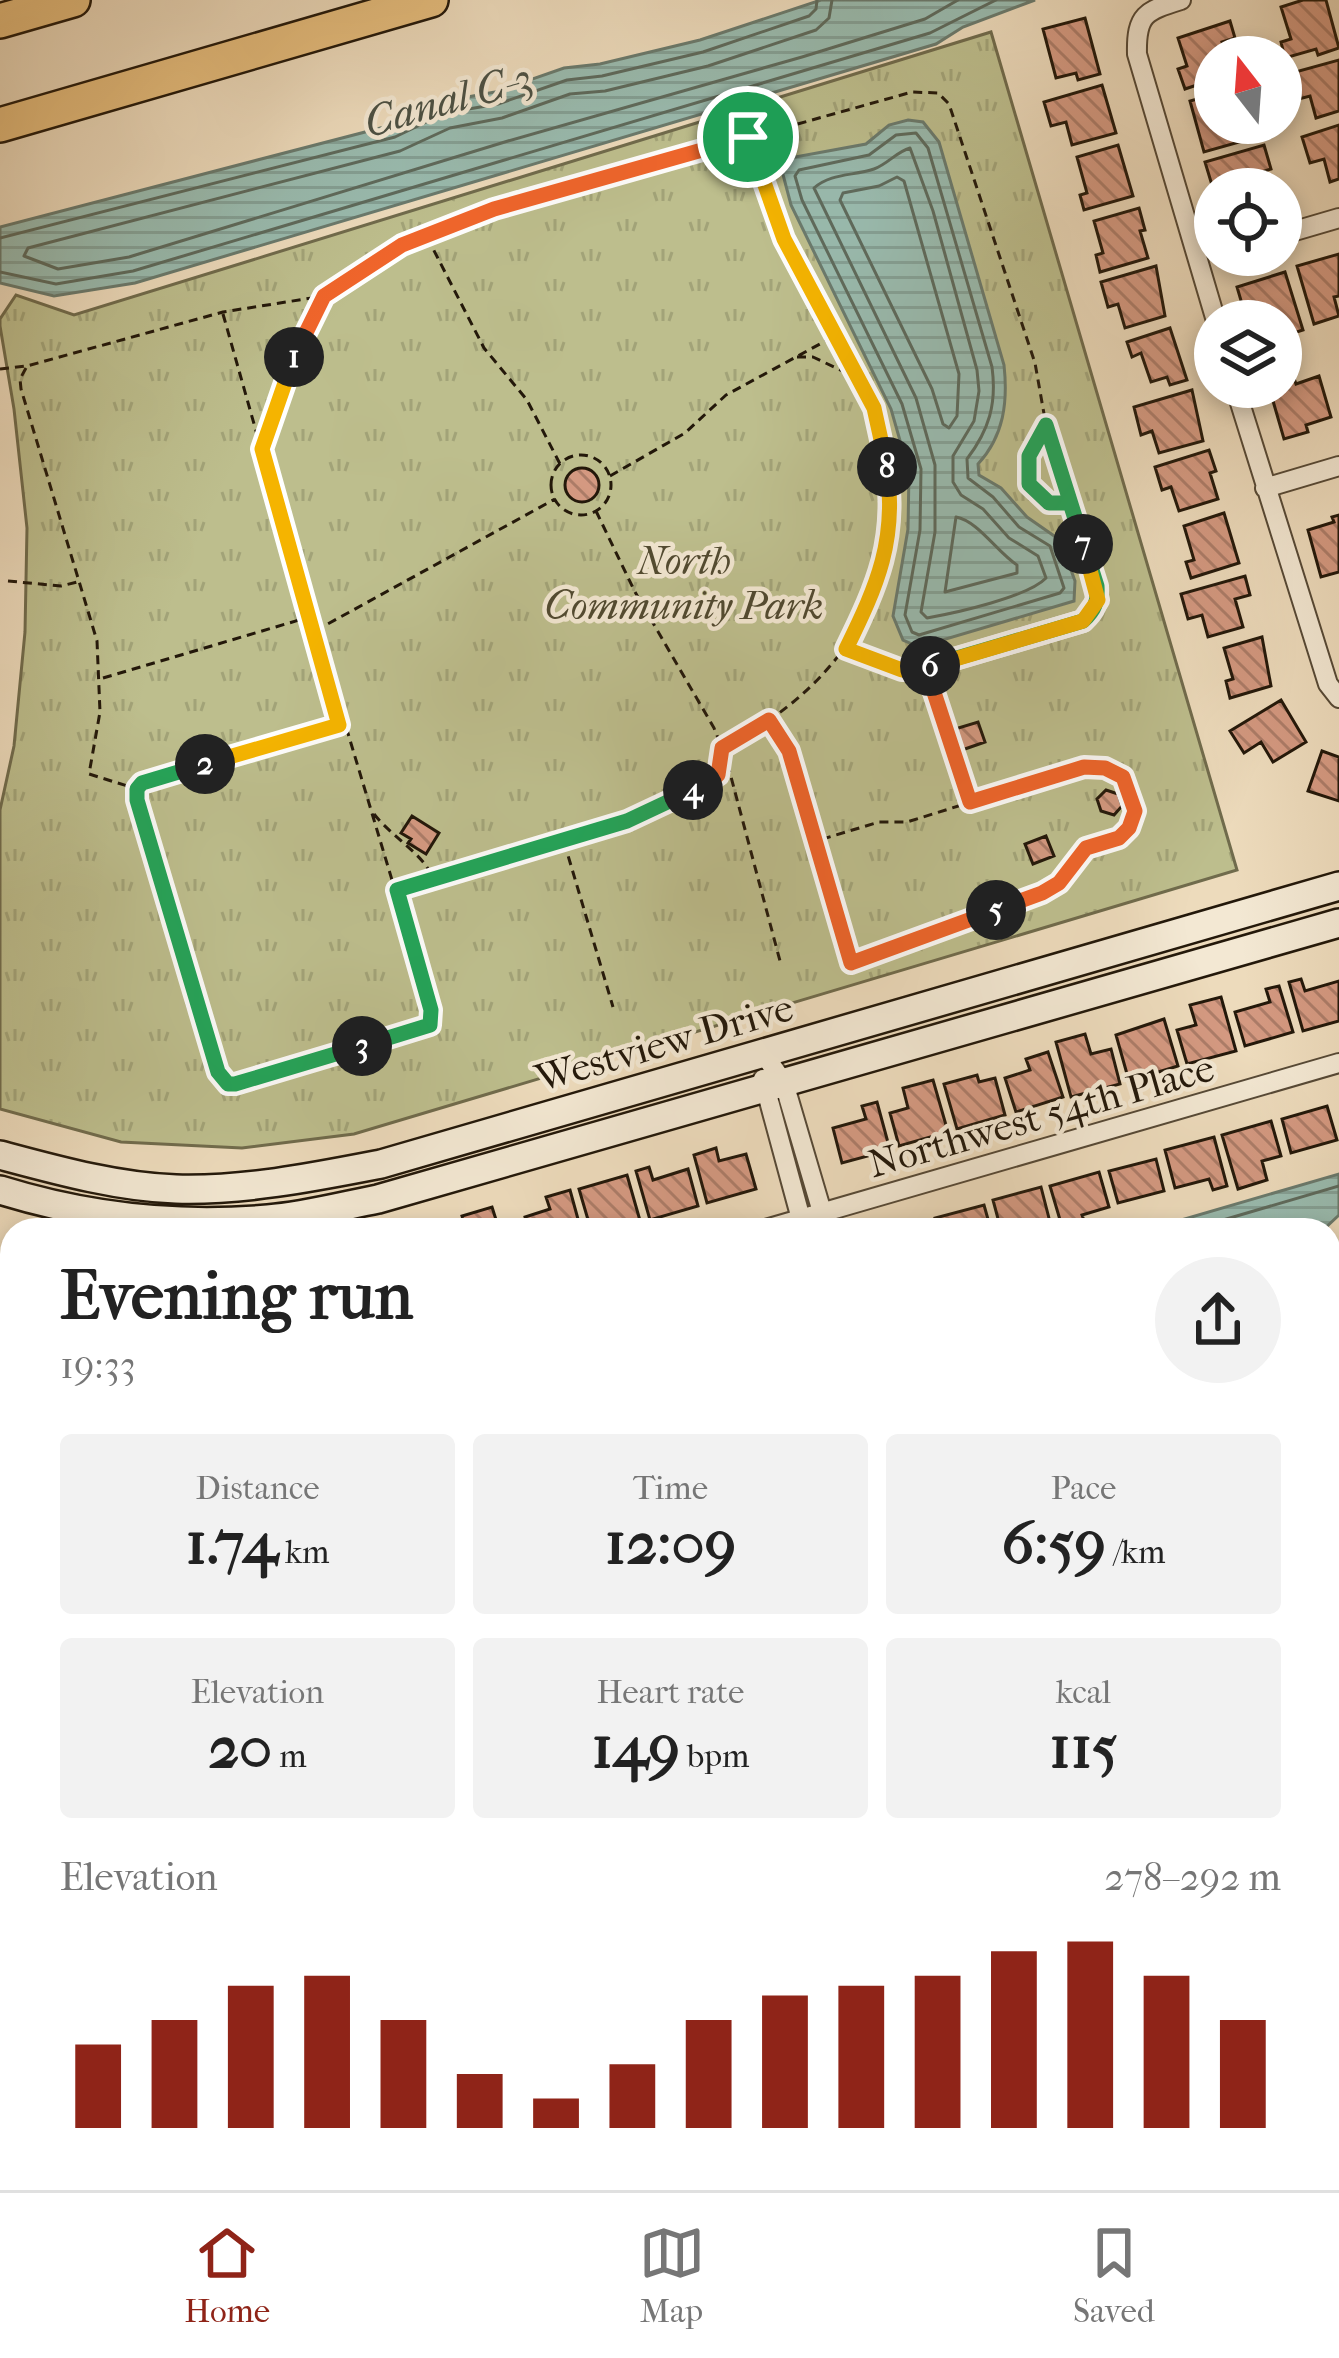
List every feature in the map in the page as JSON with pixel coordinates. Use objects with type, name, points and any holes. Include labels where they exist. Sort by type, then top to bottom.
[{"type":"highway","points":[[0,21],[73,0]]},
{"type":"highway","points":[[0,125],[430,0]]},
{"type":"street","points":[[1181,0],[1150,10],[1136,28],[1137,54],[1194,222]]},
{"type":"street","points":[[1302,229],[1339,218]]},
{"type":"street","points":[[1241,408],[1328,684],[1339,698]]},
{"type":"street","points":[[1265,488],[1339,466]]},
{"type":"street","name":"Westview Drive","points":[[0,1155],[65,1172],[174,1189],[263,1183],[381,1164],[1339,886]]},
{"type":"street","name":"Westview Drive","points":[[299,1218],[1339,922]]},
{"type":"street","points":[[763,1053],[822,1212]]},
{"type":"street","name":"Northwest 54th Place","points":[[804,1218],[1339,1063]]},
{"type":"street","points":[[774,1086],[801,1218]]},
{"type":"street","points":[[263,1183],[272,1218]]},
{"type":"street","name":"Westview Drive","points":[[0,1190],[65,1208],[139,1218]]},
{"type":"path","points":[[0,369],[27,367],[223,312],[324,296],[402,245],[494,209],[912,92],[938,93],[949,104],[1035,363],[1046,425],[1098,600],[1083,621],[926,668],[902,670],[846,649]]},
{"type":"path","points":[[722,748],[803,695],[846,649],[882,572],[891,522],[882,436],[860,380],[784,239],[748,137]]},
{"type":"path","points":[[426,235],[484,348],[527,400],[560,464]]},
{"type":"path","points":[[262,449],[301,342],[324,296]]},
{"type":"path","points":[[137,789],[218,1072],[228,1084],[430,1025],[431,1010],[397,890],[347,730],[339,725],[223,312]]},
{"type":"path","points":[[610,476],[685,433],[726,395],[834,336]]},
{"type":"path","points":[[795,357],[813,357],[860,380]]},
{"type":"path","points":[[27,367],[21,389],[97,640],[101,678],[89,774],[137,789]]},
{"type":"path","points":[[1046,425],[1029,456],[1027,478],[1044,501],[1070,503]]},
{"type":"path","points":[[578,455],[597,460],[610,476],[610,496],[596,511],[568,512],[555,499],[552,481],[560,464],[578,455]]},
{"type":"path","points":[[314,632],[555,499]]},
{"type":"path","points":[[596,511],[635,592],[714,728],[781,961]]},
{"type":"path","points":[[8,581],[61,586],[79,582]]},
{"type":"path","points":[[101,678],[309,617]]},
{"type":"path","points":[[926,668],[970,802]]},
{"type":"path","points":[[769,720],[789,751],[851,963],[1042,893],[1059,883],[1086,848],[1119,838],[1135,811],[1123,777],[1094,767],[908,822],[879,822],[816,841]]},
{"type":"path","points":[[137,789],[142,783],[339,725]]},
{"type":"path","points":[[397,890],[627,821],[711,781],[721,769],[722,748]]},
{"type":"path","points":[[373,812],[396,840],[426,861],[432,879]]},
{"type":"path","points":[[563,840],[613,1007]]},
{"type":"green space","name":"North Community Park","points":[[991,32],[1237,870],[354,1134],[242,1148],[121,1142],[0,1109],[0,810],[14,746],[25,632],[27,528],[0,326],[16,295],[74,315]]},
{"type":"water","points":[[821,0],[1035,0],[963,27],[936,44],[135,283],[54,296],[0,283],[0,227],[392,125],[440,102],[495,92],[564,68],[700,40]]},
{"type":"water","points":[[923,122],[939,142],[1004,365],[1002,418],[994,442],[978,464],[979,475],[1001,488],[1027,517],[1060,540],[1075,581],[1074,601],[919,647],[903,640],[893,616],[908,529],[909,472],[891,409],[791,205],[781,167],[784,159],[866,144],[889,125]]},
{"type":"water","points":[[1339,1174],[1336,1218],[1188,1218]]},
{"type":"building","points":[[1326,0],[1339,48],[1318,55],[1316,49],[1302,53],[1302,36],[1290,36],[1281,7]]},
{"type":"building","points":[[1085,18],[1100,74],[1078,80],[1076,73],[1056,78],[1043,29]]},
{"type":"building","points":[[1230,21],[1234,36],[1194,36],[1194,86],[1185,89],[1178,69],[1187,66],[1178,38]]},
{"type":"building","points":[[1339,60],[1339,111],[1316,118],[1310,96],[1302,98],[1302,70]]},
{"type":"building","points":[[1102,85],[1116,133],[1072,145],[1066,122],[1051,126],[1044,102]]},
{"type":"building","points":[[1339,125],[1339,179],[1330,182],[1324,159],[1310,163],[1302,137]]},
{"type":"building","points":[[1202,144],[1232,144],[1204,152]]},
{"type":"building","points":[[1118,145],[1133,196],[1084,210],[1080,195],[1087,193],[1077,157]]},
{"type":"building","points":[[1264,145],[1271,168],[1207,168],[1205,162]]},
{"type":"building","points":[[1139,208],[1148,258],[1100,272],[1096,255],[1103,253],[1094,221]]},
{"type":"building","points":[[1339,254],[1339,296],[1334,297],[1339,316],[1314,324],[1300,276],[1302,265]]},
{"type":"building","points":[[1156,266],[1165,316],[1125,328],[1118,304],[1108,307],[1101,282]]},
{"type":"building","points":[[1286,276],[1294,300],[1241,300],[1237,287]]},
{"type":"building","points":[[1170,328],[1187,380],[1170,385],[1167,377],[1151,382],[1141,353],[1132,357],[1127,342]]},
{"type":"building","points":[[1319,376],[1331,417],[1306,425],[1308,432],[1284,439],[1275,408],[1302,408],[1302,382]]},
{"type":"building","points":[[1192,390],[1203,441],[1159,453],[1152,431],[1141,435],[1134,407]]},
{"type":"building","points":[[1209,450],[1218,499],[1179,511],[1171,487],[1162,490],[1155,467]]},
{"type":"building","points":[[582,468],[594,473],[599,485],[594,497],[582,502],[570,497],[565,485],[570,473]]},
{"type":"building","points":[[1224,513],[1239,563],[1191,578],[1186,562],[1194,560],[1184,526]]},
{"type":"building","points":[[1339,515],[1339,572],[1321,577],[1308,530],[1334,522],[1332,517]]},
{"type":"building","points":[[1245,576],[1250,595],[1235,599],[1243,627],[1208,637],[1202,615],[1188,619],[1181,594]]},
{"type":"building","points":[[1262,637],[1271,686],[1230,698],[1226,681],[1233,679],[1224,648]]},
{"type":"building","points":[[1281,700],[1306,742],[1273,762],[1261,742],[1244,753],[1230,731]]},
{"type":"building","points":[[978,722],[985,742],[962,750],[955,729]]},
{"type":"building","points":[[1322,751],[1339,757],[1339,801],[1308,791]]},
{"type":"building","points":[[1106,790],[1118,794],[1122,806],[1114,815],[1101,811],[1097,799]]},
{"type":"building","points":[[412,816],[439,833],[426,854],[401,833]]},
{"type":"building","points":[[1046,836],[1054,856],[1033,864],[1025,844]]},
{"type":"building","points":[[1301,979],[1305,991],[1339,981],[1339,1021],[1303,1031],[1289,982]]},
{"type":"building","points":[[1279,986],[1293,1032],[1245,1046],[1235,1012],[1270,1002],[1266,989]]},
{"type":"building","points":[[1221,997],[1236,1051],[1187,1064],[1177,1030],[1196,1025],[1190,1005]]},
{"type":"building","points":[[1164,1019],[1178,1066],[1129,1081],[1116,1035]]},
{"type":"building","points":[[1085,1034],[1091,1054],[1111,1049],[1120,1084],[1071,1097],[1056,1042]]},
{"type":"building","points":[[1048,1052],[1063,1097],[1016,1112],[1005,1078],[1030,1070],[1026,1059]]},
{"type":"building","points":[[977,1075],[979,1082],[995,1078],[1005,1115],[957,1129],[944,1084]]},
{"type":"building","points":[[933,1080],[948,1132],[899,1146],[890,1113],[908,1108],[903,1088]]},
{"type":"building","points":[[877,1102],[890,1150],[842,1163],[833,1128],[866,1119],[862,1106]]},
{"type":"building","points":[[1327,1106],[1337,1140],[1291,1153],[1282,1119]]},
{"type":"building","points":[[1271,1121],[1281,1156],[1262,1161],[1267,1180],[1238,1189],[1222,1135]]},
{"type":"building","points":[[1214,1137],[1227,1186],[1213,1190],[1209,1179],[1175,1188],[1165,1150]]},
{"type":"building","points":[[716,1148],[719,1161],[746,1154],[756,1189],[707,1203],[694,1155]]},
{"type":"building","points":[[1156,1159],[1164,1191],[1118,1203],[1109,1171]]},
{"type":"building","points":[[649,1167],[653,1180],[688,1169],[698,1206],[649,1218],[636,1171]]},
{"type":"building","points":[[1099,1172],[1109,1207],[1083,1218],[1059,1218],[1050,1186]]},
{"type":"building","points":[[627,1175],[639,1218],[587,1218],[579,1189]]},
{"type":"building","points":[[1041,1187],[1049,1218],[998,1218],[993,1200]]},
{"type":"building","points":[[570,1190],[578,1218],[525,1218],[550,1209],[546,1197]]},
{"type":"building","points":[[984,1205],[988,1218],[935,1218]]},
{"type":"building","points":[[492,1207],[495,1218],[463,1218]]},
{"type":"route","points":[[748,137],[494,209],[402,245],[324,296],[301,342],[262,449],[339,725],[142,783],[137,789],[218,1072],[228,1084],[430,1025],[431,1010],[397,890],[627,821],[711,781],[721,769],[722,748],[769,720],[789,751],[851,963],[1042,893],[1059,883],[1086,848],[1104,845],[1129,828],[1134,801],[1123,777],[1105,768],[1084,767],[970,802],[926,668],[1083,621],[1098,600],[1097,586],[1046,425],[1029,456],[1027,478],[1044,501],[1070,503],[1097,586],[1098,600],[1092,612],[1083,621],[918,670],[902,670],[846,649],[874,594],[887,548],[891,495],[882,436],[874,408],[784,239],[748,137]]},
{"type":"water label","name":"Canal C-3","points":[[448,99]]}]
